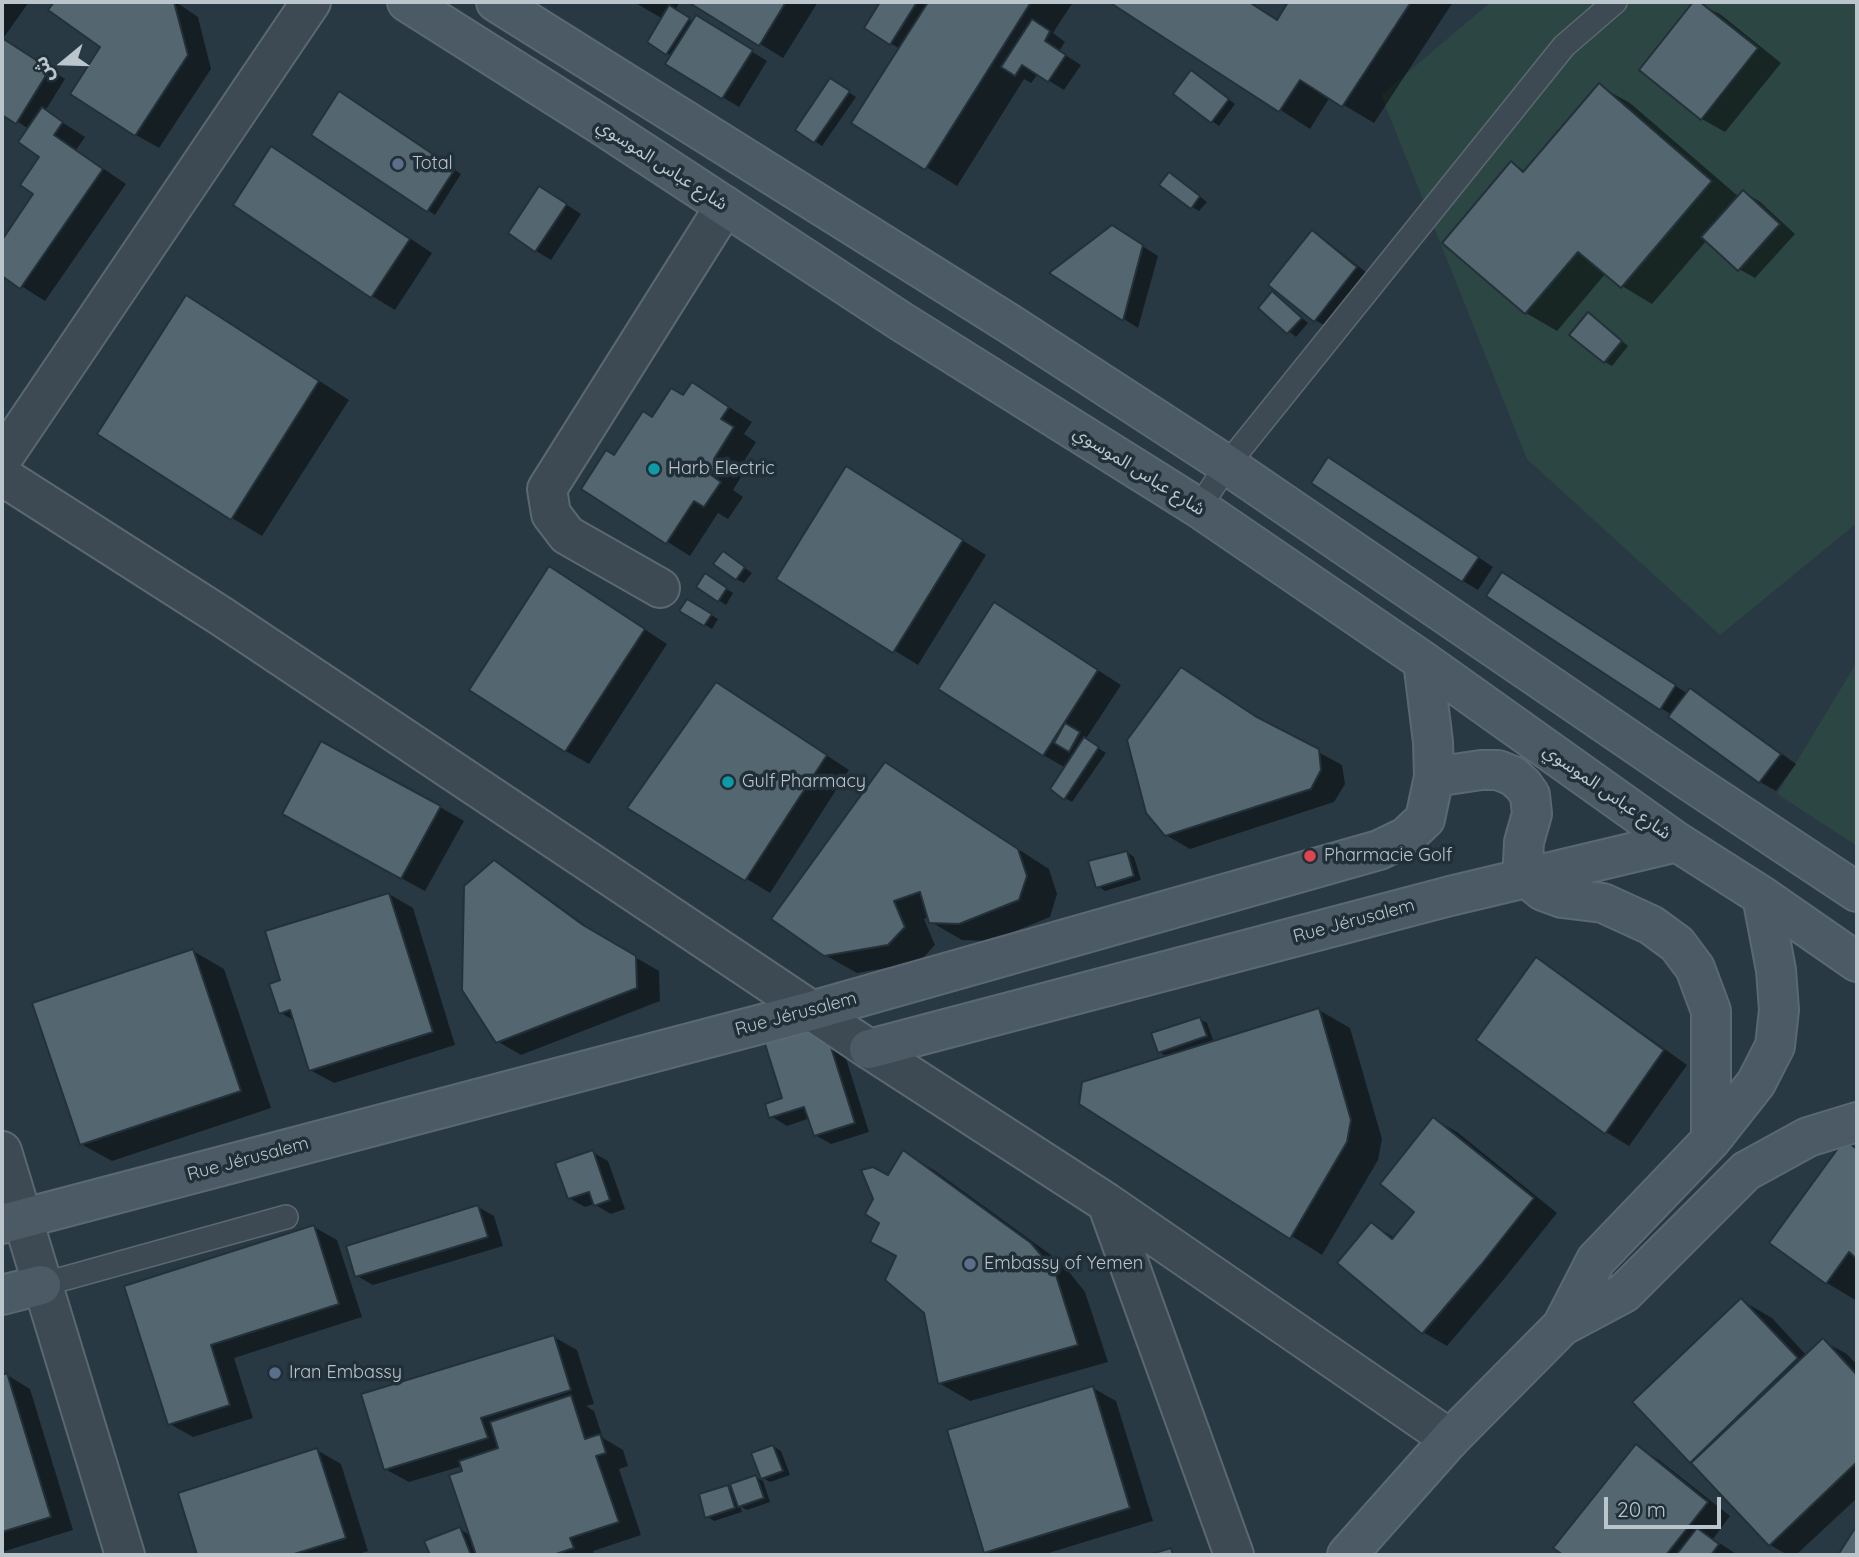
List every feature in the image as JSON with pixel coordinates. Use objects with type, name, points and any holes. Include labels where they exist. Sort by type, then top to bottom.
[{"type":"street","points":[[2,459],[311,2]]},
{"type":"street","name":"شارع عباس الموسوي","points":[[407,2],[902,321],[1199,508],[1677,842],[1857,961]]},
{"type":"street","points":[[474,44],[497,2],[1010,324],[1227,465],[1857,892]]},
{"type":"street","points":[[660,588],[567,535],[551,514],[547,489],[725,206]]},
{"type":"street","points":[[2,476],[221,616],[869,1049],[1107,1203],[1450,1439]]},
{"type":"street","name":"Rue Jérusalem","points":[[12,1222],[811,1010],[1379,850],[1406,837],[1425,819],[1434,778],[1433,742],[1423,662]]},
{"type":"street","points":[[1434,778],[1468,771],[1498,770],[1513,776],[1530,795],[1532,814],[1524,842],[1523,861],[1526,877],[1543,891],[1562,898],[1603,903],[1651,925],[1677,944],[1695,968],[1711,1011],[1711,1140]]},
{"type":"street","name":"Rue Jérusalem","points":[[869,1049],[1526,877],[1677,842]]},
{"type":"street","points":[[1347,1555],[1450,1439],[1562,1326],[1596,1261],[1711,1140],[1756,1083],[1775,1046],[1779,1010],[1776,970],[1762,896]]},
{"type":"street","points":[[1562,1326],[1624,1293],[1746,1171],[1808,1137],[1857,1122]]},
{"type":"street","points":[[2,1151],[12,1222],[41,1285],[125,1555]]},
{"type":"street","points":[[1107,1203],[1234,1555]]},
{"type":"street","points":[[2,1295],[41,1285]]},
{"type":"lane","points":[[1199,508],[1227,465],[1564,46],[1615,2]]},
{"type":"lane","points":[[41,1285],[286,1217]]},
{"type":"green space","points":[[1491,2],[1857,2],[1857,523],[1720,635],[1527,459],[1381,95]]},
{"type":"green space","points":[[1857,662],[1857,846],[1777,794]]},
{"type":"building","points":[[54,2],[174,2],[188,55],[135,136],[70,94],[100,47],[48,10]]},
{"type":"building","points":[[688,2],[786,2],[759,46]]},
{"type":"building","points":[[880,2],[917,2],[890,45],[864,28]]},
{"type":"building","points":[[928,2],[1031,2],[925,170],[851,123]]},
{"type":"building","points":[[1109,2],[1249,2],[1277,20],[1288,2],[1411,2],[1342,107],[1300,80],[1279,112]]},
{"type":"building","points":[[1693,2],[1700,2],[1758,48],[1701,120],[1639,70]]},
{"type":"building","points":[[669,5],[690,18],[666,55],[647,42]]},
{"type":"building","points":[[696,15],[753,50],[722,99],[665,64]]},
{"type":"building","points":[[1032,19],[1050,31],[1045,41],[1066,55],[1048,82],[1022,65],[1015,76],[1001,67]]},
{"type":"building","points":[[2,38],[50,69],[16,124],[2,115]]},
{"type":"building","points":[[1191,70],[1229,99],[1211,123],[1173,94]]},
{"type":"building","points":[[830,78],[850,91],[814,143],[795,130]]},
{"type":"building","points":[[1599,83],[1712,181],[1621,288],[1578,252],[1525,314],[1442,243],[1511,161],[1523,172]]},
{"type":"building","points":[[339,91],[455,169],[427,212],[311,135]]},
{"type":"building","points":[[42,107],[63,122],[54,135],[103,169],[20,289],[2,276],[2,240],[33,194],[20,185],[39,157],[18,142]]},
{"type":"building","points":[[271,146],[410,239],[371,298],[233,205]]},
{"type":"building","points":[[1169,172],[1200,196],[1191,209],[1159,185]]},
{"type":"building","points":[[539,186],[567,204],[535,252],[508,233]]},
{"type":"building","points":[[1743,190],[1780,224],[1738,271],[1701,237]]},
{"type":"building","points":[[1112,225],[1143,245],[1123,321],[1049,273]]},
{"type":"building","points":[[1312,230],[1357,267],[1314,322],[1268,285]]},
{"type":"building","points":[[1272,291],[1302,318],[1287,334],[1258,308]]},
{"type":"building","points":[[186,295],[319,381],[231,520],[97,434]]},
{"type":"building","points":[[1588,312],[1622,341],[1604,363],[1569,335]]},
{"type":"building","name":"Harb Electric","points":[[692,382],[729,407],[721,419],[734,427],[714,459],[718,462],[711,475],[721,482],[704,507],[694,501],[666,544],[581,489],[606,450],[614,455],[643,411],[652,417],[671,388],[683,395]]},
{"type":"building","points":[[1328,457],[1479,557],[1462,582],[1311,483]]},
{"type":"building","points":[[846,466],[963,540],[893,653],[776,579]]},
{"type":"building","points":[[723,551],[745,567],[736,580],[713,564]]},
{"type":"building","points":[[549,566],[645,629],[565,752],[469,690]]},
{"type":"building","points":[[1502,572],[1676,685],[1660,710],[1486,596]]},
{"type":"building","points":[[705,573],[727,588],[718,602],[696,587]]},
{"type":"building","points":[[687,599],[712,614],[704,626],[679,611]]},
{"type":"building","points":[[994,602],[1098,670],[1043,756],[938,689]]},
{"type":"building","points":[[1181,667],[1255,716],[1319,749],[1321,770],[1311,789],[1165,836],[1146,813],[1127,740]]},
{"type":"building","name":"Gulf Pharmacy","points":[[716,682],[827,755],[745,881],[627,808]]},
{"type":"building","points":[[1690,688],[1781,754],[1759,783],[1668,717]]},
{"type":"building","points":[[1065,723],[1080,732],[1069,752],[1054,743]]},
{"type":"building","points":[[1084,737],[1099,747],[1064,800],[1050,789]]},
{"type":"building","points":[[321,741],[441,806],[401,879],[282,814]]},
{"type":"building","points":[[885,762],[1018,849],[1027,876],[1019,900],[959,924],[929,923],[920,892],[894,901],[905,927],[888,945],[824,956],[771,919]]},
{"type":"building","points":[[1127,851],[1134,876],[1096,888],[1088,861]]},
{"type":"building","points":[[494,860],[583,925],[636,956],[637,988],[496,1043],[462,990],[464,886]]},
{"type":"building","points":[[389,893],[433,1032],[309,1071],[290,1010],[279,1014],[269,984],[280,980],[265,931]]},
{"type":"building","points":[[193,949],[241,1091],[80,1145],[32,1003]]},
{"type":"building","points":[[1536,957],[1664,1050],[1605,1134],[1476,1040]]},
{"type":"building","points":[[1319,1008],[1351,1120],[1347,1142],[1290,1239],[1079,1104],[1082,1082]]},
{"type":"building","points":[[1200,1017],[1207,1036],[1158,1053],[1151,1033]]},
{"type":"building","points":[[823,1022],[855,1123],[814,1136],[804,1107],[769,1118],[765,1104],[782,1098],[764,1041]]},
{"type":"building","points":[[1433,1117],[1534,1198],[1422,1334],[1337,1263],[1371,1222],[1392,1239],[1414,1212],[1380,1184]]},
{"type":"building","points":[[1844,1140],[1857,1149],[1857,1259],[1849,1252],[1826,1284],[1769,1243]]},
{"type":"building","points":[[593,1150],[610,1200],[594,1206],[589,1192],[568,1199],[555,1163]]},
{"type":"building","name":"Embassy of Yemen","points":[[903,1150],[1031,1243],[1055,1272],[1078,1345],[938,1384],[924,1313],[885,1280],[896,1256],[870,1242],[879,1223],[865,1214],[873,1199],[861,1170],[873,1167],[888,1175]]},
{"type":"building","points":[[478,1205],[488,1237],[355,1277],[346,1246]]},
{"type":"building","points":[[314,1225],[339,1304],[211,1345],[230,1405],[168,1425],[124,1286]]},
{"type":"building","points":[[1741,1298],[1798,1358],[1690,1463],[1632,1402]]},
{"type":"building","points":[[554,1335],[571,1390],[481,1418],[488,1438],[384,1470],[361,1394]]},
{"type":"building","points":[[1823,1338],[1857,1375],[1857,1462],[1769,1546],[1691,1463]]},
{"type":"building","points":[[7,1373],[51,1517],[2,1532],[2,1375]]},
{"type":"building","points":[[1093,1386],[1130,1508],[984,1553],[947,1430]]},
{"type":"building","points":[[571,1395],[585,1439],[600,1434],[606,1453],[596,1456],[619,1522],[570,1538],[574,1548],[553,1555],[476,1555],[449,1475],[462,1471],[459,1461],[498,1448],[490,1422]]},
{"type":"building","points":[[1636,1444],[1708,1502],[1666,1555],[1563,1555],[1553,1548]]},
{"type":"building","points":[[773,1445],[783,1471],[761,1479],[751,1453]]},
{"type":"building","points":[[317,1448],[346,1538],[291,1555],[197,1555],[178,1493]]},
{"type":"building","points":[[756,1475],[764,1498],[738,1507],[730,1484]]},
{"type":"building","points":[[728,1485],[735,1508],[705,1518],[699,1494]]},
{"type":"building","points":[[1857,1525],[1857,1555],[1838,1555]]},
{"type":"building","points":[[460,1527],[471,1555],[430,1555],[424,1541]]},
{"type":"building","points":[[1697,1528],[1719,1544],[1711,1555],[1676,1555]]},
{"type":"building","points":[[1171,1548],[1173,1555],[1148,1555]]},
{"type":"place","name":"Total","points":[[398,164]]},
{"type":"place","name":"Harb Electric","points":[[654,469]]},
{"type":"place","name":"Gulf Pharmacy","points":[[728,782]]},
{"type":"place","name":"Pharmacie Golf","points":[[1310,856]]},
{"type":"place","name":"Embassy of Yemen","points":[[970,1264]]},
{"type":"place","name":"Iran Embassy","points":[[275,1373]]}]
